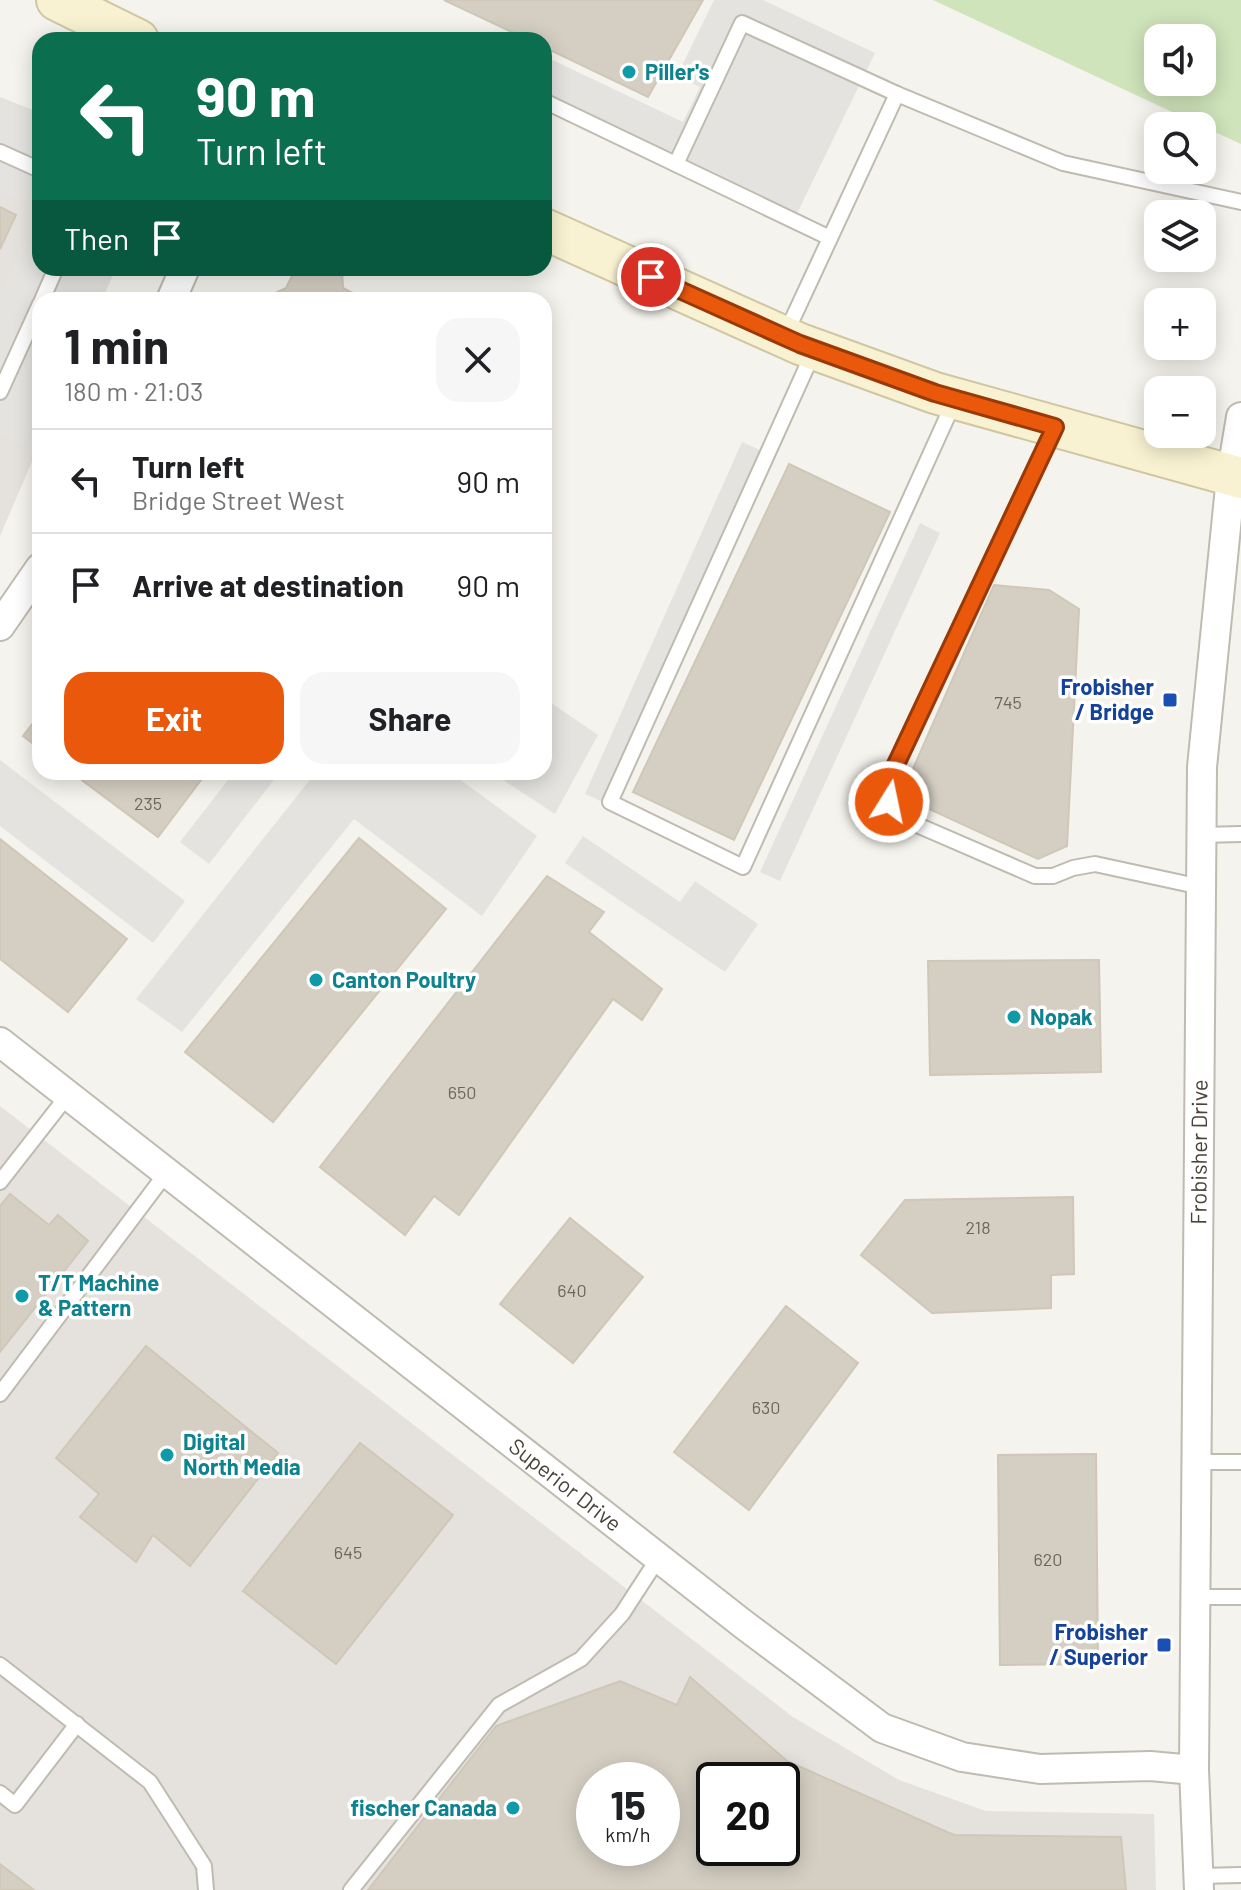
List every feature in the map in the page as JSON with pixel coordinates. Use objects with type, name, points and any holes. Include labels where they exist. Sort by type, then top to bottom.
[{"type":"street","points":[[57,0],[122,32]]},
{"type":"street","points":[[552,233],[800,343],[956,399],[1236,477]]},
{"type":"street","name":"Frobisher Drive","points":[[1199,1883],[1194,1770],[1202,767],[1241,417]]},
{"type":"street","points":[[0,626],[32,580]]},
{"type":"street","name":"Superior Drive","points":[[0,1042],[882,1728],[962,1757],[1040,1769],[1150,1766],[1194,1770]]},
{"type":"lane","points":[[676,164],[742,23],[897,94],[1063,163],[1241,202]]},
{"type":"lane","points":[[897,94],[830,238],[800,343],[610,802],[743,867],[956,399]]},
{"type":"lane","points":[[552,105],[830,238]]},
{"type":"lane","points":[[0,152],[32,166]]},
{"type":"lane","points":[[0,392],[32,322]]},
{"type":"lane","points":[[1055,427],[890,777],[886,789],[889,802],[901,818],[1035,876],[1053,876],[1095,864],[1201,887]]},
{"type":"lane","points":[[1201,835],[1241,834]]},
{"type":"lane","points":[[0,1182],[68,1095]]},
{"type":"lane","points":[[0,1394],[167,1172]]},
{"type":"lane","points":[[1196,1462],[1241,1462]]},
{"type":"lane","points":[[351,1890],[499,1705],[581,1659],[622,1614],[659,1557]]},
{"type":"lane","points":[[1195,1597],[1241,1597]]},
{"type":"lane","points":[[0,1665],[150,1782],[204,1866],[206,1890]]},
{"type":"lane","points":[[0,1793],[15,1805],[77,1724]]},
{"type":"lane","points":[[1199,1883],[1241,1875]]},
{"type":"shaded area","points":[[714,0],[763,0],[875,53],[791,226],[552,112],[552,60],[683,122],[700,87],[677,76]]},
{"type":"shaded area","points":[[0,97],[32,110],[32,276],[112,276],[106,292],[32,292],[32,462],[0,536]]},
{"type":"shaded area","points":[[0,100],[32,114],[32,190],[23,203],[0,192]]},
{"type":"shaded area","points":[[24,242],[32,246],[32,276],[103,276],[96,292],[32,292],[32,426],[22,447],[0,433],[0,294]]},
{"type":"shaded area","points":[[742,442],[762,451],[605,803],[585,794]]},
{"type":"shaded area","points":[[920,523],[940,533],[780,881],[760,872]]},
{"type":"shaded area","points":[[552,703],[598,735],[555,814],[503,780],[552,780]]},
{"type":"shaded area","points":[[0,760],[185,901],[153,943],[0,826]]},
{"type":"shaded area","points":[[228,780],[274,780],[209,864],[180,842]]},
{"type":"shaded area","points":[[310,780],[461,780],[537,836],[482,916],[354,819],[182,1032],[136,999]]},
{"type":"shaded area","points":[[583,836],[680,902],[695,881],[758,924],[725,972],[565,863]]},
{"type":"shaded area","points":[[0,1106],[793,1717],[899,1780],[986,1811],[1154,1814],[1156,1890],[0,1890]]},
{"type":"green space","points":[[933,0],[1241,0],[1241,144],[1216,132],[1216,112],[1173,112]]},
{"type":"building","name":"Piller's","points":[[444,0],[703,0],[648,97],[552,51],[552,32],[512,32]]},
{"type":"building","points":[[0,207],[16,215],[0,249]]},
{"type":"building","points":[[292,276],[342,276],[343,288],[351,292],[277,292],[286,288]]},
{"type":"building","points":[[789,464],[890,512],[734,840],[633,792]]},
{"type":"building","points":[[994,585],[1049,590],[1079,609],[1067,846],[1038,859],[901,796]]},
{"type":"building","points":[[32,724],[32,743],[23,736]]},
{"type":"building","points":[[82,780],[201,780],[158,837]]},
{"type":"building","name":"Canton Poultry","points":[[359,838],[446,909],[273,1122],[185,1052]]},
{"type":"building","points":[[0,839],[127,939],[68,1012],[0,959]]},
{"type":"building","points":[[547,876],[604,912],[589,932],[662,989],[642,1020],[613,999],[459,1215],[434,1196],[405,1235],[320,1167]]},
{"type":"building","name":"Nopak","points":[[1099,960],[1101,1072],[930,1075],[928,961]]},
{"type":"building","name":"T/T Machine & Pattern","points":[[10,1194],[49,1225],[58,1215],[88,1241],[0,1352],[0,1206]]},
{"type":"building","points":[[1073,1197],[1074,1274],[1051,1275],[1051,1308],[932,1313],[861,1255],[905,1200]]},
{"type":"building","points":[[570,1218],[643,1277],[573,1363],[500,1304]]},
{"type":"building","points":[[786,1306],[858,1363],[749,1510],[674,1452]]},
{"type":"building","name":"Digital North Media","points":[[146,1346],[278,1453],[190,1566],[153,1535],[136,1562],[80,1517],[99,1494],[56,1458]]},
{"type":"building","points":[[360,1443],[453,1515],[336,1664],[243,1591]]},
{"type":"building","points":[[1096,1454],[1098,1664],[1000,1665],[998,1455]]},
{"type":"building","name":"fischer Canada","points":[[690,1677],[789,1762],[696,1762],[696,1866],[800,1866],[800,1767],[954,1835],[1121,1837],[1126,1890],[368,1890],[496,1726],[620,1681],[677,1705]]},
{"type":"building","points":[[0,1864],[34,1890],[0,1890]]},
{"type":"place","name":"Piller's","points":[[629,72]]},
{"type":"place","name":"Frobisher / Bridge","points":[[1170,700]]},
{"type":"place","name":"Canton Poultry","points":[[316,980]]},
{"type":"place","name":"Nopak","points":[[1014,1017]]},
{"type":"place","name":"T/T Machine & Pattern","points":[[22,1296]]},
{"type":"place","name":"Digital North Media","points":[[167,1455]]},
{"type":"place","name":"Frobisher / Superior","points":[[1164,1645]]},
{"type":"place","name":"fischer Canada","points":[[513,1808]]},
{"type":"route","points":[[651,277],[800,344],[935,393],[1055,427],[890,777],[886,789],[889,802]]}]
